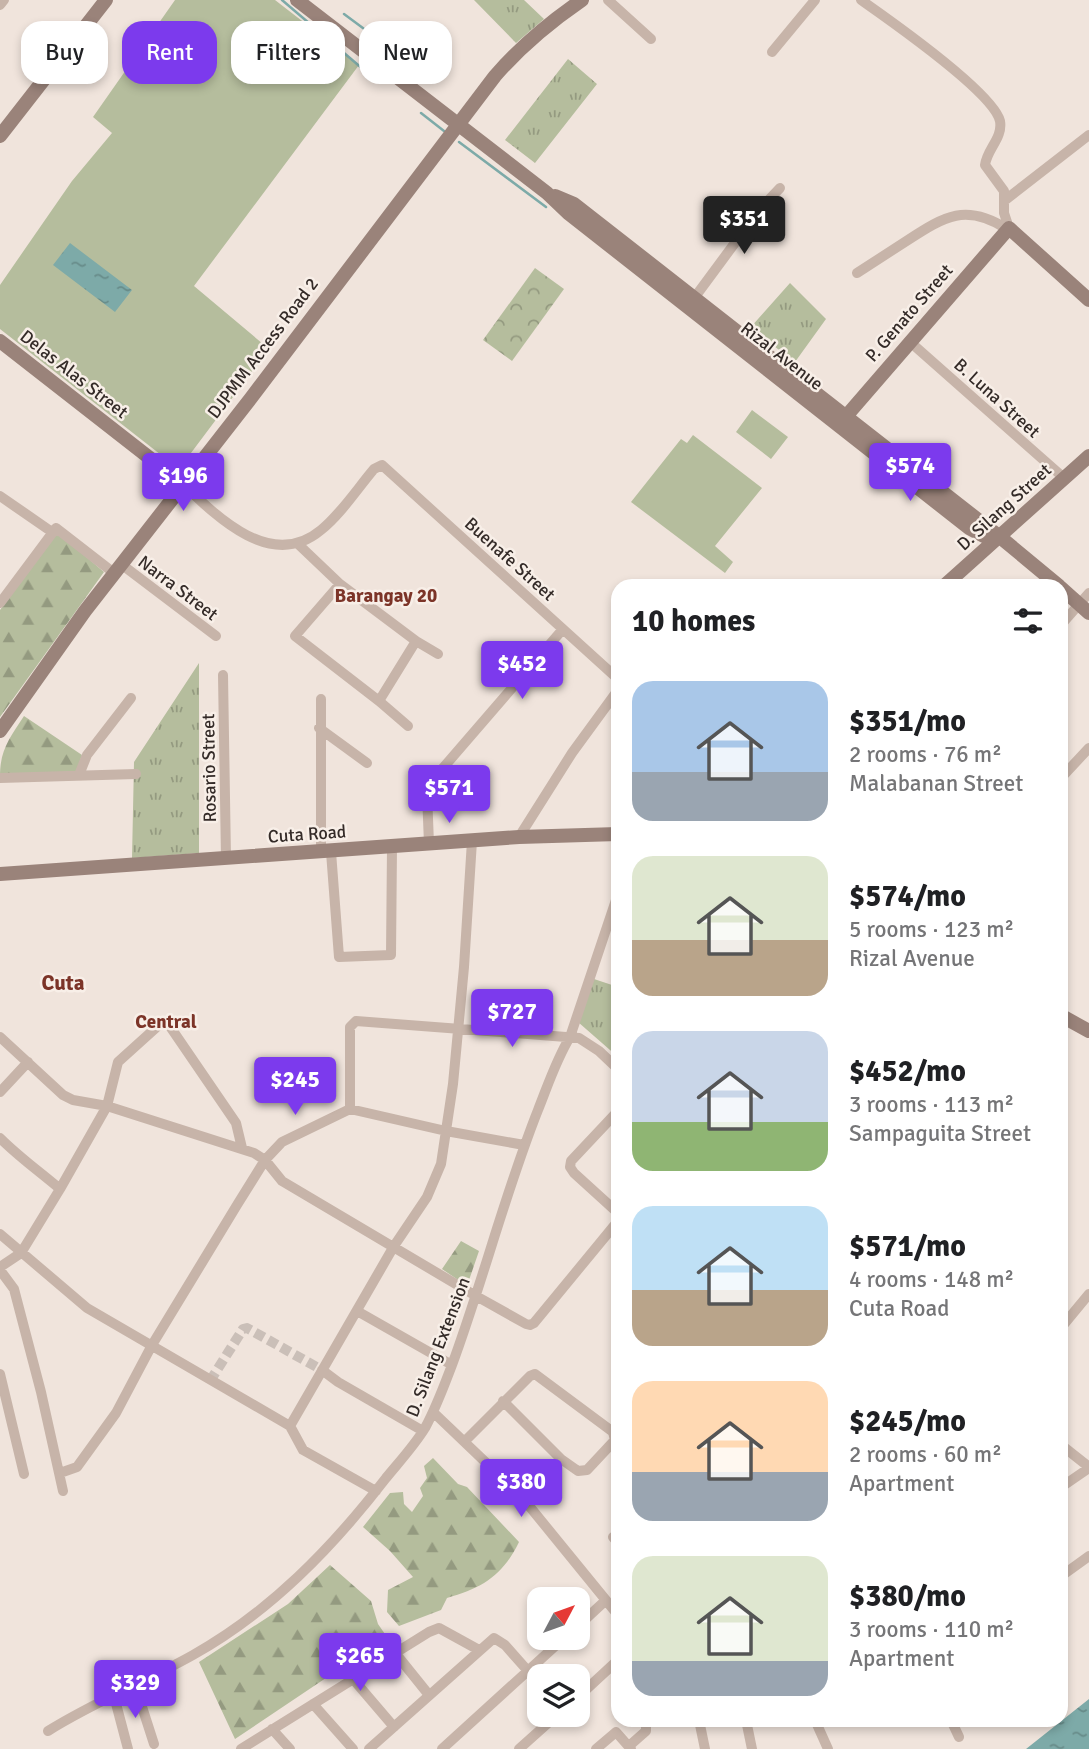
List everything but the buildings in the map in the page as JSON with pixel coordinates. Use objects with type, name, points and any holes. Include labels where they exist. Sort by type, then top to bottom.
[{"type":"street","points":[[0,5],[4,0]]},
{"type":"street","points":[[0,136],[106,0]]},
{"type":"street","name":"Rizal Avenue","points":[[297,0],[547,193],[574,204],[691,303],[1000,537],[1050,579]]},
{"type":"street","name":"DJPMM Access Road 2","points":[[0,732],[118,569],[458,124],[514,54],[582,0]]},
{"type":"street","points":[[608,0],[652,39]]},
{"type":"street","points":[[772,52],[815,0]]},
{"type":"street","points":[[861,0],[923,46],[990,105],[1000,124],[997,141],[987,152],[985,165],[1002,188],[1008,229]]},
{"type":"street","points":[[1004,201],[1089,135]]},
{"type":"street","points":[[691,303],[760,209],[780,188]]},
{"type":"street","points":[[858,273],[940,220],[971,215],[991,219],[1008,229],[1089,300]]},
{"type":"street","name":"P. Genato Street","points":[[843,420],[1008,229]]},
{"type":"street","name":"Delas Alas Street","points":[[0,341],[183,484],[231,527],[252,539],[275,545],[298,544]]},
{"type":"street","name":"B. Luna Street","points":[[909,341],[1064,478]]},
{"type":"street","name":"D. Silang Street","points":[[952,579],[1089,456]]},
{"type":"street","name":"Buenafe Street","points":[[298,544],[326,526],[380,465],[611,673]]},
{"type":"street","points":[[0,496],[52,532],[0,603]]},
{"type":"street","name":"Narra Street","points":[[52,532],[59,528],[216,636]]},
{"type":"street","points":[[298,544],[340,584],[416,641],[438,654]]},
{"type":"street","points":[[340,584],[295,636],[408,726]]},
{"type":"street","name":"Rizal Avenue","points":[[1068,592],[1086,604]]},
{"type":"street","points":[[1068,619],[1086,604]]},
{"type":"street","points":[[429,844],[427,793],[430,783],[563,629]]},
{"type":"street","points":[[379,701],[416,641]]},
{"type":"street","name":"Rosario Street","points":[[223,675],[226,859]]},
{"type":"street","points":[[79,775],[87,755],[131,698]]},
{"type":"street","points":[[321,699],[319,728],[326,852],[339,957],[391,955],[392,847]]},
{"type":"street","points":[[519,837],[572,753],[611,700]]},
{"type":"street","points":[[319,728],[367,763]]},
{"type":"street","points":[[1068,770],[1089,748]]},
{"type":"street","points":[[0,778],[136,775]]},
{"type":"street","name":"Cuta Road","points":[[0,874],[519,837],[611,834]]},
{"type":"street","points":[[290,1426],[394,1246],[427,1196],[441,1164],[464,967],[472,841]]},
{"type":"street","name":"D. Silang Extension","points":[[48,1731],[79,1711],[193,1655],[244,1623],[272,1601],[304,1572],[376,1491],[423,1431],[452,1365],[524,1145],[559,1055],[570,1037],[611,915]]},
{"type":"street","points":[[1068,1020],[1089,1031]]},
{"type":"street","points":[[351,1109],[350,1027],[356,1021],[457,1031],[579,1038],[611,1063]]},
{"type":"street","points":[[63,1491],[14,1289],[0,1269],[21,1253],[60,1189],[107,1106],[118,1062],[159,1025],[169,1026],[236,1124],[242,1148]]},
{"type":"street","points":[[0,1037],[63,1095],[242,1148],[265,1160],[282,1181],[530,1325],[611,1229]]},
{"type":"street","points":[[0,1092],[28,1062]]},
{"type":"street","points":[[60,1473],[76,1467],[116,1413],[152,1345],[265,1160],[282,1142],[351,1109],[446,1131],[524,1145]]},
{"type":"street","points":[[611,1118],[571,1161],[570,1167],[611,1207]]},
{"type":"street","points":[[0,1138],[60,1189]]},
{"type":"street","points":[[0,1234],[87,1308],[290,1426],[303,1450],[376,1491]]},
{"type":"street","points":[[1068,1319],[1089,1294]]},
{"type":"street","points":[[357,1311],[452,1365]]},
{"type":"street","points":[[322,1370],[423,1431]]},
{"type":"street","points":[[0,1374],[24,1474]]},
{"type":"street","points":[[466,1441],[503,1401],[535,1374],[611,1431]]},
{"type":"street","points":[[503,1401],[578,1471],[587,1470],[611,1444]]},
{"type":"street","points":[[433,1412],[521,1496],[611,1607]]},
{"type":"street","points":[[1068,1450],[1089,1467],[1068,1482]]},
{"type":"street","points":[[521,1496],[561,1458]]},
{"type":"street","points":[[1068,1571],[1089,1556]]},
{"type":"street","points":[[590,1615],[605,1601]]},
{"type":"street","points":[[241,1749],[418,1638],[439,1628],[479,1650]]},
{"type":"street","points":[[369,1749],[494,1638],[527,1670]]},
{"type":"street","points":[[536,1664],[551,1650]]},
{"type":"street","points":[[396,1654],[429,1695]]},
{"type":"street","points":[[590,1686],[611,1666]]},
{"type":"street","points":[[442,1749],[527,1672]]},
{"type":"street","points":[[353,1679],[394,1727]]},
{"type":"street","points":[[135,1685],[154,1744]]},
{"type":"street","points":[[114,1696],[128,1749]]},
{"type":"street","points":[[313,1704],[353,1749]]},
{"type":"street","points":[[519,1749],[544,1727]]},
{"type":"street","points":[[596,1749],[616,1732],[630,1748],[646,1731],[646,1727]]},
{"type":"street","points":[[700,1727],[705,1749]]},
{"type":"street","points":[[747,1727],[752,1749]]},
{"type":"street","points":[[818,1727],[828,1749]]},
{"type":"street","points":[[954,1727],[959,1737]]},
{"type":"street","points":[[272,1729],[290,1749]]},
{"type":"green space","points":[[175,0],[275,0],[302,21],[231,21],[231,84],[345,84],[194,286],[269,349],[179,469],[0,329],[0,285],[72,181],[112,133],[93,117],[122,76],[122,84],[217,84],[217,21],[160,21]]},
{"type":"green space","points":[[474,0],[524,0],[544,19],[516,43]]},
{"type":"green space","points":[[345,54],[359,65],[345,84]]},
{"type":"green space","points":[[568,59],[597,84],[535,163],[505,140]]},
{"type":"green space","points":[[535,268],[564,289],[512,361],[483,340]]},
{"type":"green space","points":[[790,283],[826,319],[795,362],[750,328]]},
{"type":"green space","points":[[752,410],[788,437],[771,459],[736,432]]},
{"type":"green space","points":[[693,435],[762,488],[715,546],[733,562],[725,573],[631,502],[681,439],[687,443]]},
{"type":"green space","points":[[57,532],[104,572],[0,717],[0,610]]},
{"type":"green space","points":[[199,663],[199,853],[132,858],[134,762]]},
{"type":"green space","points":[[24,716],[82,755],[76,773],[0,776],[4,751]]},
{"type":"green space","points":[[594,979],[611,985],[611,1051],[578,1022]]},
{"type":"green space","points":[[461,1241],[479,1251],[467,1286],[442,1269]]},
{"type":"green space","points":[[433,1458],[458,1484],[467,1487],[519,1542],[499,1572],[490,1579],[471,1590],[447,1598],[441,1610],[399,1626],[387,1612],[388,1590],[413,1577],[390,1551],[363,1527],[390,1493],[403,1492],[404,1504],[412,1512],[423,1496],[420,1488],[427,1478],[424,1466]]},
{"type":"green space","points":[[330,1565],[371,1601],[378,1624],[387,1637],[235,1739],[199,1662],[288,1604]]},
{"type":"water","points":[[70,243],[132,290],[115,312],[53,265]]},
{"type":"water","points":[[1089,1699],[1089,1749],[1026,1749],[1054,1727],[1068,1727],[1068,1716]]},
{"type":"waterway","points":[[282,0],[359,66]]},
{"type":"waterway","points":[[344,14],[359,25]]},
{"type":"waterway","points":[[421,113],[444,131]]},
{"type":"waterway","points":[[459,142],[546,207]]},
{"type":"tunnel","points":[[210,1381],[243,1329],[247,1328],[322,1370]]},
{"type":"district","name":"Barangay 20","points":[[386,595]]},
{"type":"district","name":"Cuta","points":[[63,983]]},
{"type":"district","name":"Central","points":[[166,1021]]}]
